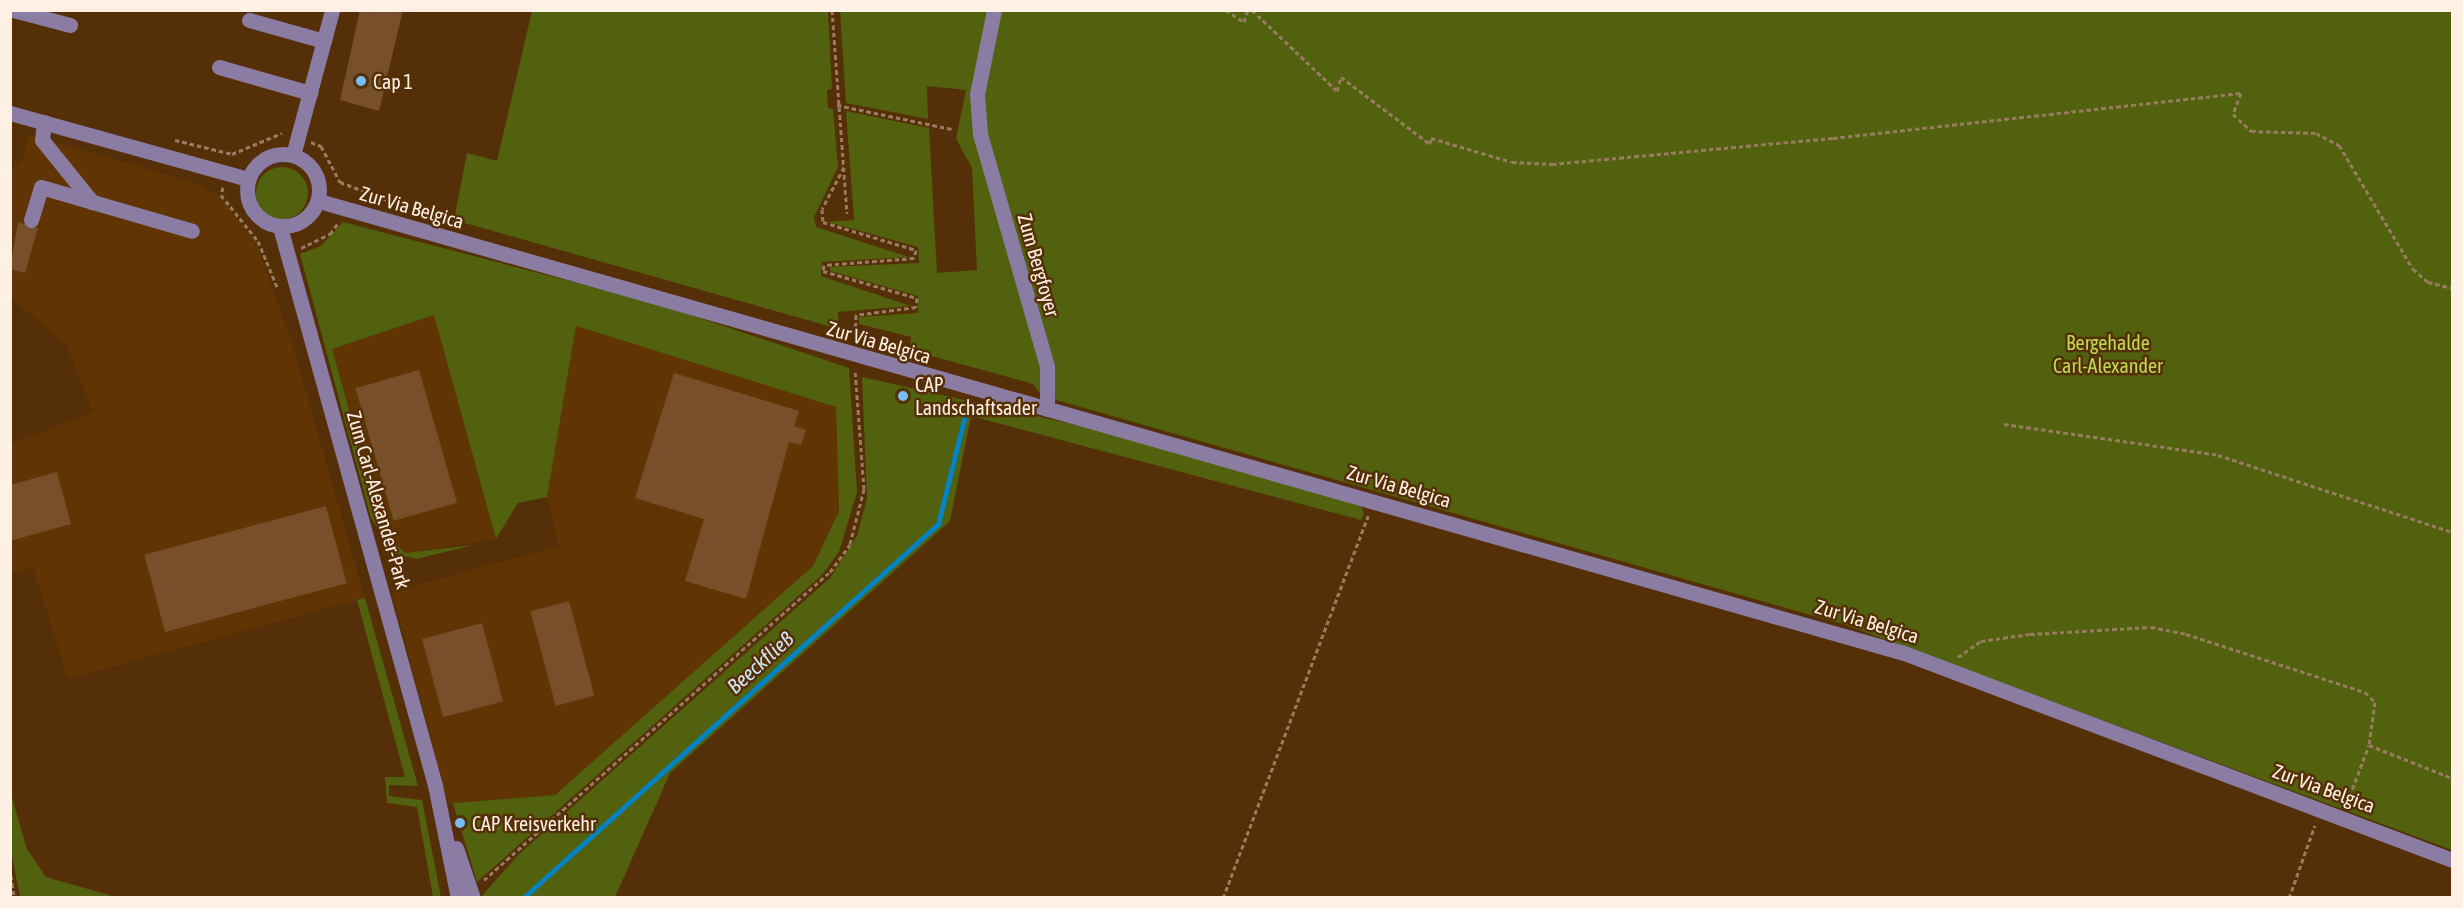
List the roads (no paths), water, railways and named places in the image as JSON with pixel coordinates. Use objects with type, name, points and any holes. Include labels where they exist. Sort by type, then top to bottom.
[{"type":"street","points":[[13,10],[70,25]]},
{"type":"street","points":[[293,155],[332,10]]},
{"type":"street","name":"Zum Bergfoyer","points":[[994,10],[977,94],[980,134],[1047,366],[1047,409]]},
{"type":"street","points":[[249,20],[324,41]]},
{"type":"street","points":[[219,67],[310,93]]},
{"type":"street","points":[[10,113],[248,179]]},
{"type":"street","points":[[44,122],[42,140],[92,202]]},
{"type":"street","points":[[293,155],[312,168],[319,201],[304,221],[280,227],[257,216],[246,192],[248,179],[266,158],[293,155]]},
{"type":"street","points":[[31,220],[41,187],[192,231]]},
{"type":"street","name":"Zur Via Belgica","points":[[319,201],[855,358],[1047,409],[1904,653],[2452,860]]},
{"type":"street","name":"Zum Carl-Alexander-Park","points":[[280,227],[467,896]]},
{"type":"waterway","name":"Beeckfließ","points":[[523,898],[938,524],[964,419]]},
{"type":"place","name":"Cap 1","points":[[361,81]]},
{"type":"place","name":"CAP Landschaftsader","points":[[903,396]]},
{"type":"place","name":"CAP Kreisverkehr","points":[[460,823]]},
{"type":"park label","name":"Bergehalde Carl-Alexander","points":[[2108,354]]}]
